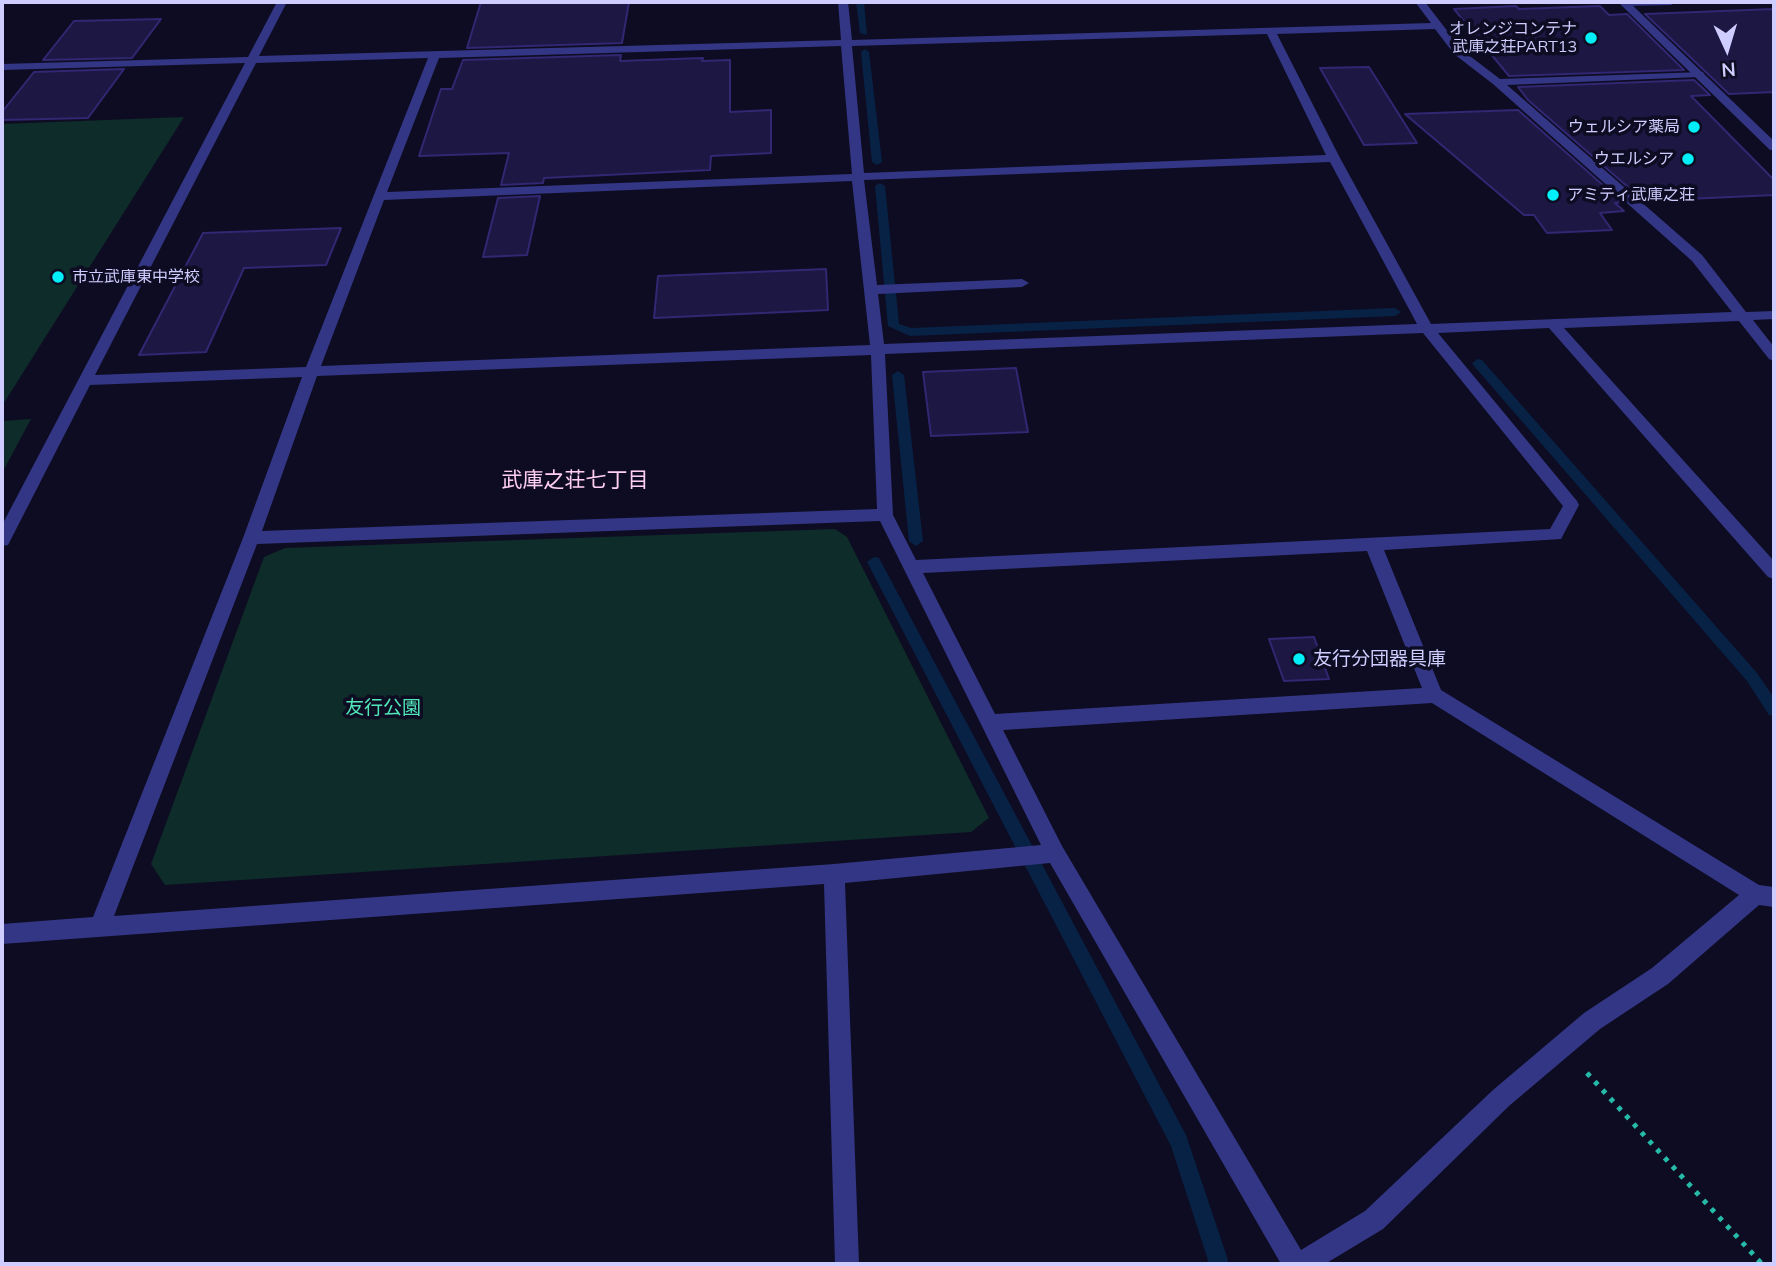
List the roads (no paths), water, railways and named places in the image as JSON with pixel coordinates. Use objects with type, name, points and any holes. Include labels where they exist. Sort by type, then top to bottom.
[{"type":"street","points":[[2,540],[282,2]]},
{"type":"street","points":[[843,2],[858,177],[876,290],[885,515],[1055,853],[1295,1264]]},
{"type":"street","points":[[1420,2],[1458,52],[1497,82],[1697,258],[1774,356]]},
{"type":"street","points":[[1624,3],[1671,2]]},
{"type":"street","points":[[1624,3],[1774,147]]},
{"type":"street","points":[[2,67],[1437,26]]},
{"type":"street","points":[[910,567],[1555,535],[1571,505],[1427,329],[1334,158],[1271,32]]},
{"type":"street","points":[[99,929],[434,56]]},
{"type":"street","points":[[1497,82],[1699,74]]},
{"type":"street","points":[[379,196],[1334,158]]},
{"type":"street","points":[[876,290],[1022,283]]},
{"type":"street","points":[[86,380],[1774,315]]},
{"type":"street","points":[[1553,324],[1774,572]]},
{"type":"street","points":[[251,538],[885,515]]},
{"type":"street","points":[[1373,544],[1434,695]]},
{"type":"street","points":[[988,723],[1434,695],[1765,896],[1660,976],[1592,1021],[1501,1098],[1374,1220],[1302,1264]]},
{"type":"street","points":[[2,934],[834,874],[1055,853]]},
{"type":"street","points":[[834,874],[847,1264]]},
{"type":"waterway","points":[[860,2],[864,33]]},
{"type":"waterway","points":[[865,52],[877,162]]},
{"type":"waterway","points":[[880,186],[894,326],[910,332],[1395,312]]},
{"type":"waterway","points":[[1478,363],[1752,677],[1774,710]]},
{"type":"waterway","points":[[898,375],[916,541]]},
{"type":"waterway","points":[[874,562],[1179,1142],[1218,1260],[1217,1264]]},
{"type":"place","name":"オレンジコンテナ 武庫之荘PART13","points":[[1591,38]]},
{"type":"place","name":"ウェルシア薬局","points":[[1694,127]]},
{"type":"place","name":"ウエルシア","points":[[1688,159]]},
{"type":"place","name":"アミティ武庫之荘","points":[[1553,195]]},
{"type":"place","name":"市立武庫東中学校","points":[[58,277]]},
{"type":"place","name":"友行分団器具庫","points":[[1299,659]]},
{"type":"district","name":"武庫之荘七丁目","points":[[575,481]]},
{"type":"park label","name":"友行公園","points":[[383,708]]}]
